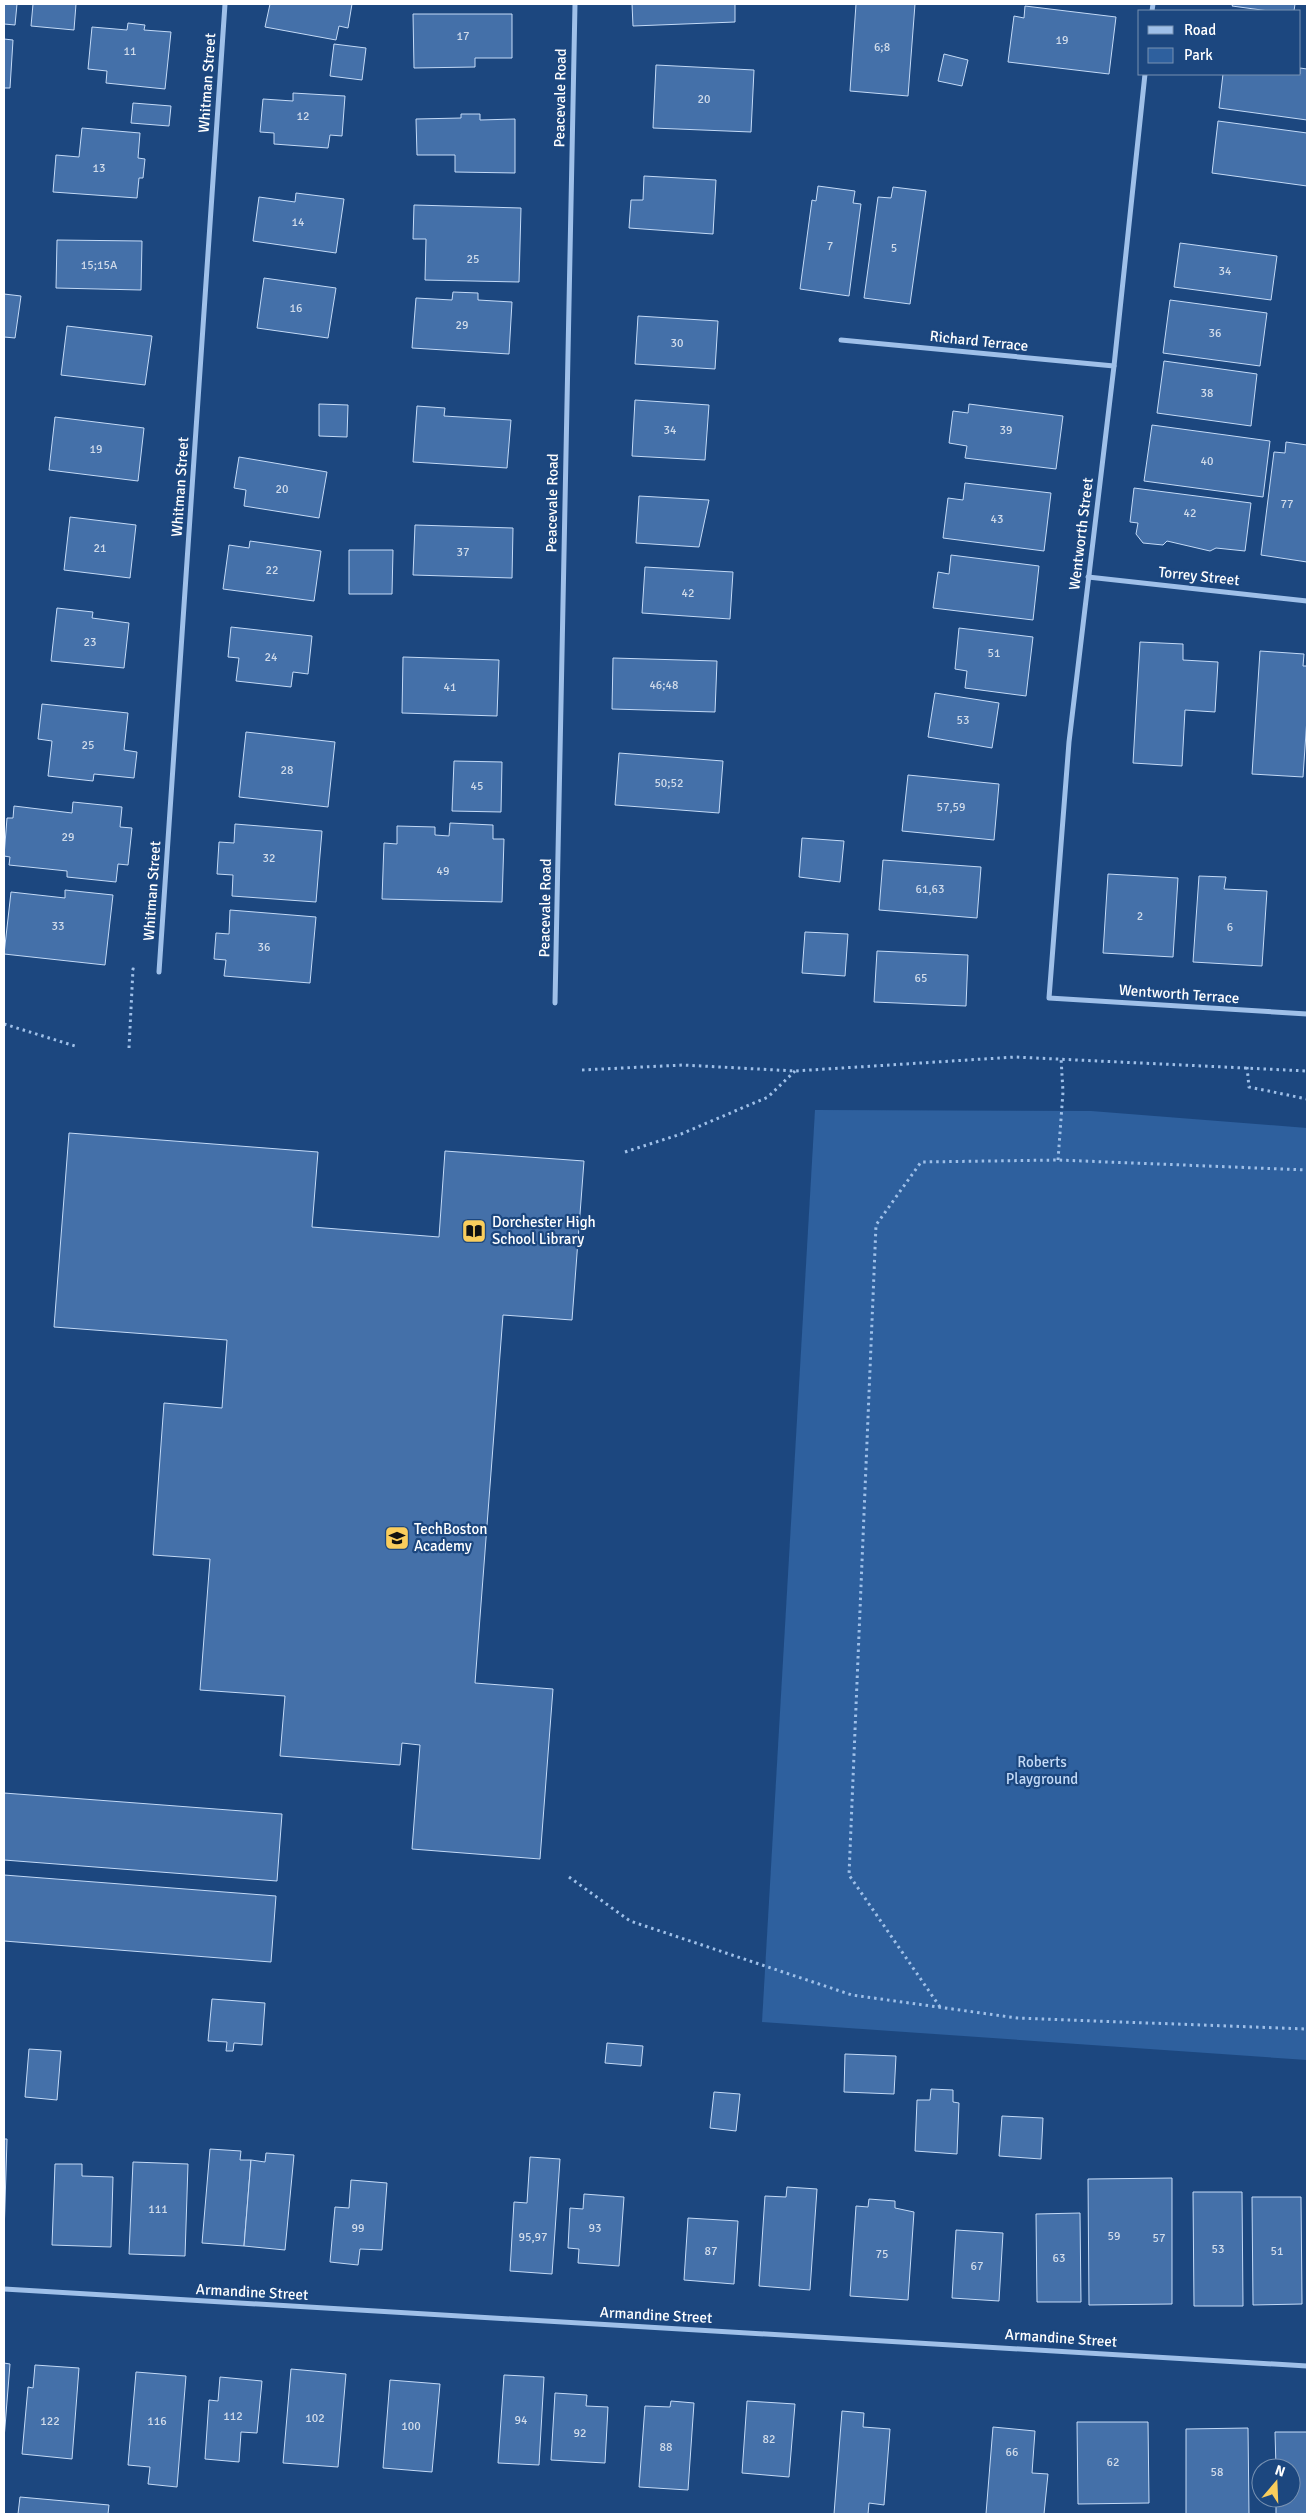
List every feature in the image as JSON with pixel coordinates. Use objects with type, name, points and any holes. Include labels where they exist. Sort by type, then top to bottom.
[{"type":"street","name":"Whitman Street","points":[[159,972],[225,4]]},
{"type":"street","name":"Peacevale Road","points":[[556,1003],[575,4]]},
{"type":"street","name":"Wentworth Street","points":[[1049,998],[1069,742],[1114,366],[1145,75]]},
{"type":"street","name":"Richard Terrace","points":[[841,340],[1114,366]]},
{"type":"street","name":"Torrey Street","points":[[1088,577],[1307,601]]},
{"type":"street","name":"Wentworth Terrace","points":[[1049,998],[1307,1014]]},
{"type":"street","name":"Armandine Street","points":[[4,2289],[1307,2366]]},
{"type":"path","points":[[129,1048],[133,969],[159,972]]},
{"type":"path","points":[[4,1024],[76,1046]]},
{"type":"path","points":[[582,1070],[683,1065],[795,1071],[1015,1057],[1307,1070]]},
{"type":"path","points":[[1058,1160],[1063,1092],[1061,1058]]},
{"type":"path","points":[[1247,1066],[1249,1087],[1307,1099]]},
{"type":"path","points":[[625,1152],[681,1134],[768,1097],[795,1071]]},
{"type":"path","points":[[940,2007],[849,1875],[876,1225],[921,1162],[1058,1160],[1307,1170]]},
{"type":"path","points":[[569,1877],[630,1921],[852,1996],[1017,2018],[1307,2029]]},
{"type":"green space","name":"Roberts Playground","points":[[815,1110],[1091,1111],[1307,1128],[1307,2060],[762,2022]]},
{"type":"building","points":[[4,4],[17,4],[15,25],[4,24]]},
{"type":"building","points":[[33,4],[76,4],[74,30],[31,26]]},
{"type":"building","points":[[270,4],[352,4],[348,28],[339,26],[336,40],[265,27]]},
{"type":"building","points":[[632,4],[735,4],[735,22],[633,26]]},
{"type":"building","points":[[856,4],[915,4],[908,96],[850,91]]},
{"type":"building","points":[[1233,4],[1295,4],[1294,10],[1262,10],[1232,6]]},
{"type":"building","points":[[1025,6],[1116,17],[1109,74],[1008,62],[1014,16],[1024,18]]},
{"type":"building","points":[[413,14],[512,14],[512,58],[475,58],[475,67],[414,68]]},
{"type":"building","points":[[128,23],[145,25],[144,30],[171,32],[165,89],[106,83],[107,71],[88,69],[92,27],[127,30]]},
{"type":"building","points":[[4,39],[13,40],[10,88],[4,88]]},
{"type":"building","points":[[334,44],[366,48],[362,80],[330,76]]},
{"type":"building","points":[[944,54],[968,60],[962,86],[938,81]]},
{"type":"building","points":[[656,65],[754,70],[751,132],[653,128]]},
{"type":"building","points":[[1301,68],[1307,69],[1307,120],[1219,108],[1223,75],[1301,75]]},
{"type":"building","points":[[293,93],[345,96],[342,136],[330,135],[328,148],[274,144],[274,133],[260,132],[263,99],[293,101]]},
{"type":"building","points":[[133,103],[171,106],[169,126],[131,123]]},
{"type":"building","points":[[461,114],[480,114],[480,120],[515,119],[515,173],[455,172],[455,155],[417,155],[416,119],[461,118]]},
{"type":"building","points":[[1218,121],[1307,133],[1307,186],[1212,173]]},
{"type":"building","points":[[82,128],[140,133],[138,158],[145,159],[143,178],[139,178],[137,198],[53,192],[56,155],[79,157]]},
{"type":"building","points":[[644,176],[716,180],[713,234],[629,228],[631,200],[643,200]]},
{"type":"building","points":[[818,186],[855,191],[853,203],[861,204],[849,296],[800,289],[812,200],[816,201]]},
{"type":"building","points":[[893,187],[926,191],[910,304],[864,298],[878,197],[891,198]]},
{"type":"building","points":[[296,193],[344,199],[336,253],[253,241],[259,197],[295,202]]},
{"type":"building","points":[[414,205],[521,208],[519,282],[425,280],[426,239],[413,239]]},
{"type":"building","points":[[57,240],[142,241],[141,290],[56,288]]},
{"type":"building","points":[[1180,243],[1277,256],[1271,300],[1174,287]]},
{"type":"building","points":[[264,278],[336,288],[328,338],[257,328]]},
{"type":"building","points":[[453,292],[478,293],[478,300],[512,302],[509,354],[412,348],[416,298],[452,300]]},
{"type":"building","points":[[4,294],[21,296],[15,338],[4,337]]},
{"type":"building","points":[[1170,300],[1267,313],[1260,366],[1163,353]]},
{"type":"building","points":[[638,316],[718,321],[715,369],[635,364]]},
{"type":"building","points":[[67,326],[152,336],[145,385],[61,375]]},
{"type":"building","points":[[1164,361],[1257,374],[1251,426],[1157,413]]},
{"type":"building","points":[[635,400],[709,405],[705,460],[632,456]]},
{"type":"building","points":[[319,404],[348,405],[347,437],[319,436]]},
{"type":"building","points":[[969,404],[1063,416],[1056,469],[965,458],[967,446],[949,443],[953,411],[968,413]]},
{"type":"building","points":[[417,406],[445,408],[444,416],[511,420],[507,468],[413,462]]},
{"type":"building","points":[[55,417],[144,428],[138,481],[49,470]]},
{"type":"building","points":[[1152,425],[1270,441],[1263,497],[1144,481]]},
{"type":"building","points":[[1286,442],[1307,445],[1307,562],[1261,555],[1274,452],[1285,453]]},
{"type":"building","points":[[239,457],[327,472],[319,518],[244,506],[246,490],[234,488]]},
{"type":"building","points":[[965,483],[1051,493],[1044,551],[943,538],[948,498],[963,500]]},
{"type":"building","points":[[1134,488],[1251,503],[1245,551],[1216,548],[1210,551],[1167,541],[1163,545],[1143,543],[1136,534],[1138,523],[1130,522]]},
{"type":"building","points":[[639,496],[709,500],[699,547],[636,543]]},
{"type":"building","points":[[70,517],[136,525],[130,578],[64,570]]},
{"type":"building","points":[[415,525],[513,528],[512,578],[413,575]]},
{"type":"building","points":[[250,541],[321,551],[314,601],[223,589],[229,545],[249,548]]},
{"type":"building","points":[[349,550],[393,550],[392,594],[349,594]]},
{"type":"building","points":[[951,555],[1039,566],[1033,620],[933,608],[938,572],[949,574]]},
{"type":"building","points":[[645,567],[733,572],[730,619],[642,613]]},
{"type":"building","points":[[57,608],[93,612],[92,618],[129,623],[124,668],[51,661]]},
{"type":"building","points":[[231,627],[312,636],[308,674],[293,672],[291,687],[236,681],[239,658],[228,657]]},
{"type":"building","points":[[959,628],[1033,637],[1026,696],[965,688],[967,671],[955,669]]},
{"type":"building","points":[[1140,642],[1183,644],[1183,660],[1218,662],[1215,712],[1185,710],[1182,766],[1133,763]]},
{"type":"building","points":[[1260,651],[1304,654],[1303,666],[1307,666],[1307,718],[1303,777],[1252,774]]},
{"type":"building","points":[[403,657],[499,660],[497,716],[402,713]]},
{"type":"building","points":[[613,658],[717,661],[715,712],[612,709]]},
{"type":"building","points":[[935,693],[999,703],[992,748],[928,737]]},
{"type":"building","points":[[42,704],[128,713],[124,750],[137,752],[134,778],[94,774],[93,781],[48,776],[52,741],[38,739]]},
{"type":"building","points":[[246,732],[335,742],[328,807],[239,797]]},
{"type":"building","points":[[619,753],[723,761],[719,813],[615,805]]},
{"type":"building","points":[[454,761],[502,762],[501,812],[452,811]]},
{"type":"building","points":[[908,775],[999,784],[994,840],[902,831]]},
{"type":"building","points":[[73,802],[122,807],[120,827],[132,828],[128,865],[118,864],[116,882],[67,877],[67,871],[9,865],[10,857],[4,856],[7,818],[13,818],[14,806],[72,813]]},
{"type":"building","points":[[450,823],[493,825],[493,839],[504,839],[502,902],[382,899],[384,843],[397,844],[397,826],[435,827],[435,835],[449,836]]},
{"type":"building","points":[[235,824],[322,831],[316,902],[232,896],[233,875],[217,874],[219,842],[234,843]]},
{"type":"building","points":[[802,838],[844,841],[840,882],[799,877]]},
{"type":"building","points":[[883,860],[981,867],[977,918],[879,910]]},
{"type":"building","points":[[1108,874],[1178,878],[1173,957],[1103,953]]},
{"type":"building","points":[[1199,876],[1226,877],[1224,889],[1267,891],[1262,966],[1193,962]]},
{"type":"building","points":[[65,890],[113,895],[105,965],[4,954],[11,892],[65,898]]},
{"type":"building","points":[[230,910],[316,917],[310,983],[224,976],[226,960],[214,959],[216,933],[229,934]]},
{"type":"building","points":[[805,932],[848,934],[845,976],[802,973]]},
{"type":"building","points":[[877,951],[968,955],[966,1006],[874,1002]]},
{"type":"building","points":[[69,1133],[318,1152],[312,1227],[439,1237],[445,1151],[584,1161],[572,1320],[503,1315],[475,1683],[553,1689],[540,1859],[412,1849],[420,1745],[402,1743],[400,1765],[280,1756],[285,1696],[200,1690],[210,1559],[153,1555],[164,1403],[222,1408],[227,1340],[54,1327]]},
{"type":"building","points":[[4,1793],[282,1814],[277,1881],[4,1860]]},
{"type":"building","points":[[4,1875],[276,1896],[271,1962],[4,1941]]},
{"type":"building","points":[[212,1999],[265,2003],[262,2045],[234,2043],[233,2051],[226,2051],[227,2042],[208,2041]]},
{"type":"building","points":[[607,2043],[643,2046],[641,2066],[605,2063]]},
{"type":"building","points":[[29,2049],[61,2051],[57,2100],[25,2097]]},
{"type":"building","points":[[845,2054],[896,2056],[894,2094],[844,2092]]},
{"type":"building","points":[[931,2089],[953,2090],[953,2102],[959,2103],[957,2154],[915,2151],[917,2100],[930,2100]]},
{"type":"building","points":[[714,2092],[740,2094],[736,2131],[710,2128]]},
{"type":"building","points":[[1002,2116],[1043,2118],[1041,2159],[999,2156]]},
{"type":"building","points":[[4,2139],[7,2139],[4,2235]]},
{"type":"building","points":[[210,2149],[241,2151],[240,2160],[251,2160],[244,2246],[202,2243]]},
{"type":"building","points":[[266,2153],[294,2155],[285,2250],[244,2246],[251,2160],[265,2162]]},
{"type":"building","points":[[530,2157],[560,2159],[552,2274],[510,2271],[514,2202],[527,2203]]},
{"type":"building","points":[[133,2162],[188,2164],[185,2256],[129,2254]]},
{"type":"building","points":[[55,2164],[82,2164],[82,2176],[113,2177],[111,2247],[52,2245]]},
{"type":"building","points":[[1172,2178],[1172,2304],[1089,2305],[1088,2179]]},
{"type":"building","points":[[351,2180],[387,2183],[382,2250],[360,2249],[358,2265],[330,2262],[335,2207],[349,2208]]},
{"type":"building","points":[[787,2187],[817,2189],[810,2290],[759,2286],[765,2196],[786,2197]]},
{"type":"building","points":[[1193,2192],[1242,2192],[1243,2306],[1194,2306]]},
{"type":"building","points":[[584,2194],[624,2197],[619,2266],[578,2263],[579,2249],[568,2248],[570,2208],[583,2209]]},
{"type":"building","points":[[1252,2197],[1301,2197],[1302,2304],[1253,2305]]},
{"type":"building","points":[[869,2199],[895,2201],[895,2208],[914,2212],[908,2300],[850,2296],[856,2206],[868,2207]]},
{"type":"building","points":[[1080,2213],[1081,2302],[1037,2302],[1036,2214]]},
{"type":"building","points":[[688,2218],[738,2221],[734,2284],[684,2280]]},
{"type":"building","points":[[956,2230],[1003,2233],[999,2301],[952,2298]]},
{"type":"building","points":[[4,2363],[10,2364],[4,2439]]},
{"type":"building","points":[[35,2365],[79,2368],[72,2459],[22,2454],[28,2387],[33,2388]]},
{"type":"building","points":[[291,2369],[346,2374],[338,2467],[283,2463]]},
{"type":"building","points":[[136,2372],[186,2376],[177,2487],[148,2484],[150,2467],[128,2465]]},
{"type":"building","points":[[504,2375],[544,2377],[539,2465],[498,2463]]},
{"type":"building","points":[[220,2377],[262,2381],[257,2433],[241,2432],[239,2462],[205,2459],[209,2400],[218,2401]]},
{"type":"building","points":[[390,2380],[440,2384],[432,2472],[383,2468]]},
{"type":"building","points":[[555,2393],[587,2395],[586,2406],[608,2407],[605,2463],[551,2460]]},
{"type":"building","points":[[671,2401],[694,2403],[688,2490],[639,2487],[645,2406],[670,2407]]},
{"type":"building","points":[[747,2401],[795,2404],[789,2477],[742,2473]]},
{"type":"building","points":[[842,2411],[864,2413],[863,2427],[890,2429],[884,2505],[869,2503],[868,2514],[834,2514]]},
{"type":"building","points":[[1077,2422],[1148,2422],[1149,2503],[1078,2504]]},
{"type":"building","points":[[993,2427],[1035,2431],[1032,2473],[1048,2474],[1044,2514],[986,2514]]},
{"type":"building","points":[[1248,2428],[1249,2514],[1186,2514],[1186,2429]]},
{"type":"building","points":[[1275,2432],[1307,2432],[1307,2514],[1276,2514],[1276,2508],[1301,2508],[1301,2458],[1276,2458]]},
{"type":"building","points":[[20,2497],[109,2505],[108,2514],[18,2514]]},
{"type":"place","name":"Dorchester High School Library","points":[[474,1231]]},
{"type":"place","name":"TechBoston Academy","points":[[397,1538]]}]
